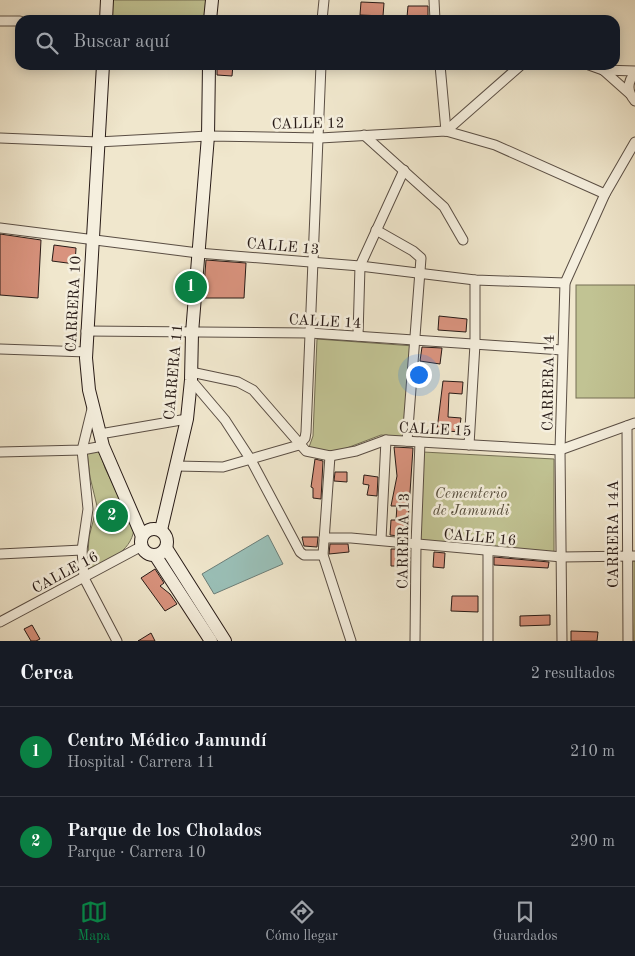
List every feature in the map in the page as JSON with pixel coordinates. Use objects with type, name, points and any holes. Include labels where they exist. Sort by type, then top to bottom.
[{"type":"main road","points":[[106,15],[107,0]]},
{"type":"main road","points":[[210,15],[212,0]]},
{"type":"main road","name":"CARRERA 10","points":[[103,70],[86,331],[89,390],[101,440],[142,541]]},
{"type":"main road","name":"CARRERA 11","points":[[162,530],[187,419],[208,136],[209,70]]},
{"type":"main road","points":[[150,529],[162,530],[166,535],[160,551],[144,551],[142,541],[150,529]]},
{"type":"main road","points":[[160,551],[211,641]]},
{"type":"main road","points":[[160,551],[225,641]]},
{"type":"street","points":[[322,15],[324,0]]},
{"type":"street","points":[[434,0],[435,15]]},
{"type":"street","points":[[0,21],[15,21]]},
{"type":"street","points":[[176,466],[222,467],[299,445],[305,438],[312,262],[320,138],[321,70]]},
{"type":"street","points":[[440,70],[446,131]]},
{"type":"street","points":[[446,131],[515,70]]},
{"type":"street","points":[[604,70],[635,72],[629,81],[632,98]]},
{"type":"street","points":[[604,70],[632,98]]},
{"type":"street","name":"CALLE 12","points":[[0,138],[98,142],[208,136],[320,138],[446,131],[495,144],[605,194]]},
{"type":"street","points":[[364,135],[444,207],[463,240]]},
{"type":"street","name":"CARRERA 14","points":[[562,641],[560,450],[565,283],[605,194],[635,142]]},
{"type":"street","points":[[358,336],[360,266],[404,170]]},
{"type":"street","name":"CALLE 13","points":[[0,228],[198,253],[360,266],[475,280],[565,283]]},
{"type":"street","points":[[376,230],[420,258],[421,274],[407,441]]},
{"type":"street","points":[[469,445],[475,344],[475,280]]},
{"type":"street","name":"CALLE 14","points":[[86,331],[310,333],[416,338],[562,350]]},
{"type":"street","points":[[0,349],[87,352]]},
{"type":"street","points":[[191,376],[238,382],[253,390],[299,445]]},
{"type":"street","points":[[191,376],[225,420],[251,460],[304,555],[323,555]]},
{"type":"street","points":[[93,404],[82,450],[88,508],[82,550],[84,578],[117,641]]},
{"type":"street","points":[[0,452],[82,450],[101,440],[187,419]]},
{"type":"street","name":"CALLE 15","points":[[299,445],[306,451],[330,456],[356,451],[386,440],[560,450],[631,425]]},
{"type":"street","name":"CARRERA 14A","points":[[628,641],[631,556],[631,425]]},
{"type":"street","points":[[381,540],[386,440]]},
{"type":"street","name":"CARRERA 13","points":[[415,641],[420,442]]},
{"type":"street","points":[[330,456],[323,555],[351,641]]},
{"type":"street","name":"CALLE 16","points":[[324,538],[381,540],[488,552],[562,557],[631,556]]},
{"type":"street","name":"CALLE 16","points":[[0,622],[84,578],[142,541]]},
{"type":"street","points":[[0,554],[82,550]]},
{"type":"street","points":[[488,552],[488,641]]},
{"type":"green space","points":[[107,0],[212,0],[210,15],[106,15]]},
{"type":"green space","points":[[576,285],[635,285],[635,398],[576,398]]},
{"type":"green space","points":[[317,339],[414,346],[404,437],[381,435],[331,454],[308,450],[313,436]]},
{"type":"green space","points":[[99,450],[105,468],[134,529],[132,537],[123,550],[87,572],[89,537],[97,506],[90,477],[87,451]]},
{"type":"green space","name":"Cementerio de Jamundi","points":[[423,452],[554,459],[554,553],[419,545]]},
{"type":"green space","points":[[631,561],[635,561],[635,641],[633,641]]},
{"type":"water","points":[[268,535],[283,564],[214,594],[202,574]]},
{"type":"building","points":[[361,2],[384,3],[383,15],[360,15]]},
{"type":"building","points":[[408,6],[428,6],[428,15],[407,15]]},
{"type":"building","points":[[217,70],[233,70],[232,76],[217,75]]},
{"type":"building","points":[[0,234],[41,240],[38,298],[0,295]]},
{"type":"building","points":[[54,245],[76,248],[75,264],[52,261]]},
{"type":"building","points":[[206,260],[246,263],[244,298],[203,298]]},
{"type":"building","points":[[439,316],[467,319],[466,332],[438,330]]},
{"type":"building","points":[[422,347],[442,348],[440,364],[420,361]]},
{"type":"building","points":[[443,381],[463,382],[462,394],[449,393],[448,417],[461,418],[459,432],[437,430]]},
{"type":"building","points":[[394,447],[413,448],[407,537],[390,535],[391,520],[396,520],[397,506],[391,506],[397,476]]},
{"type":"building","points":[[315,459],[323,461],[321,499],[313,498],[313,488],[311,487]]},
{"type":"building","points":[[335,472],[347,472],[347,482],[334,481]]},
{"type":"building","points":[[364,475],[378,477],[377,496],[367,495],[369,485],[363,484]]},
{"type":"building","points":[[302,537],[318,537],[317,547],[304,546]]},
{"type":"building","points":[[330,544],[348,544],[349,552],[329,554]]},
{"type":"building","points":[[391,549],[399,549],[400,566],[391,566]]},
{"type":"building","points":[[434,552],[445,553],[444,568],[433,567]]},
{"type":"building","points":[[494,557],[549,562],[548,568],[494,565]]},
{"type":"building","points":[[155,569],[164,583],[160,586],[170,594],[177,604],[165,611],[141,578]]},
{"type":"building","points":[[452,596],[478,596],[478,612],[451,611]]},
{"type":"building","points":[[550,615],[550,625],[520,626],[520,616]]},
{"type":"building","points":[[32,625],[40,639],[36,641],[31,641],[24,629]]},
{"type":"building","points":[[571,631],[598,632],[597,641],[571,641]]},
{"type":"building","points":[[151,633],[155,641],[138,641]]},
{"type":"place","name":"Centro Médico Jamundí","points":[[191,287]]},
{"type":"place","name":"Parque de los Cholados","points":[[112,516]]}]
